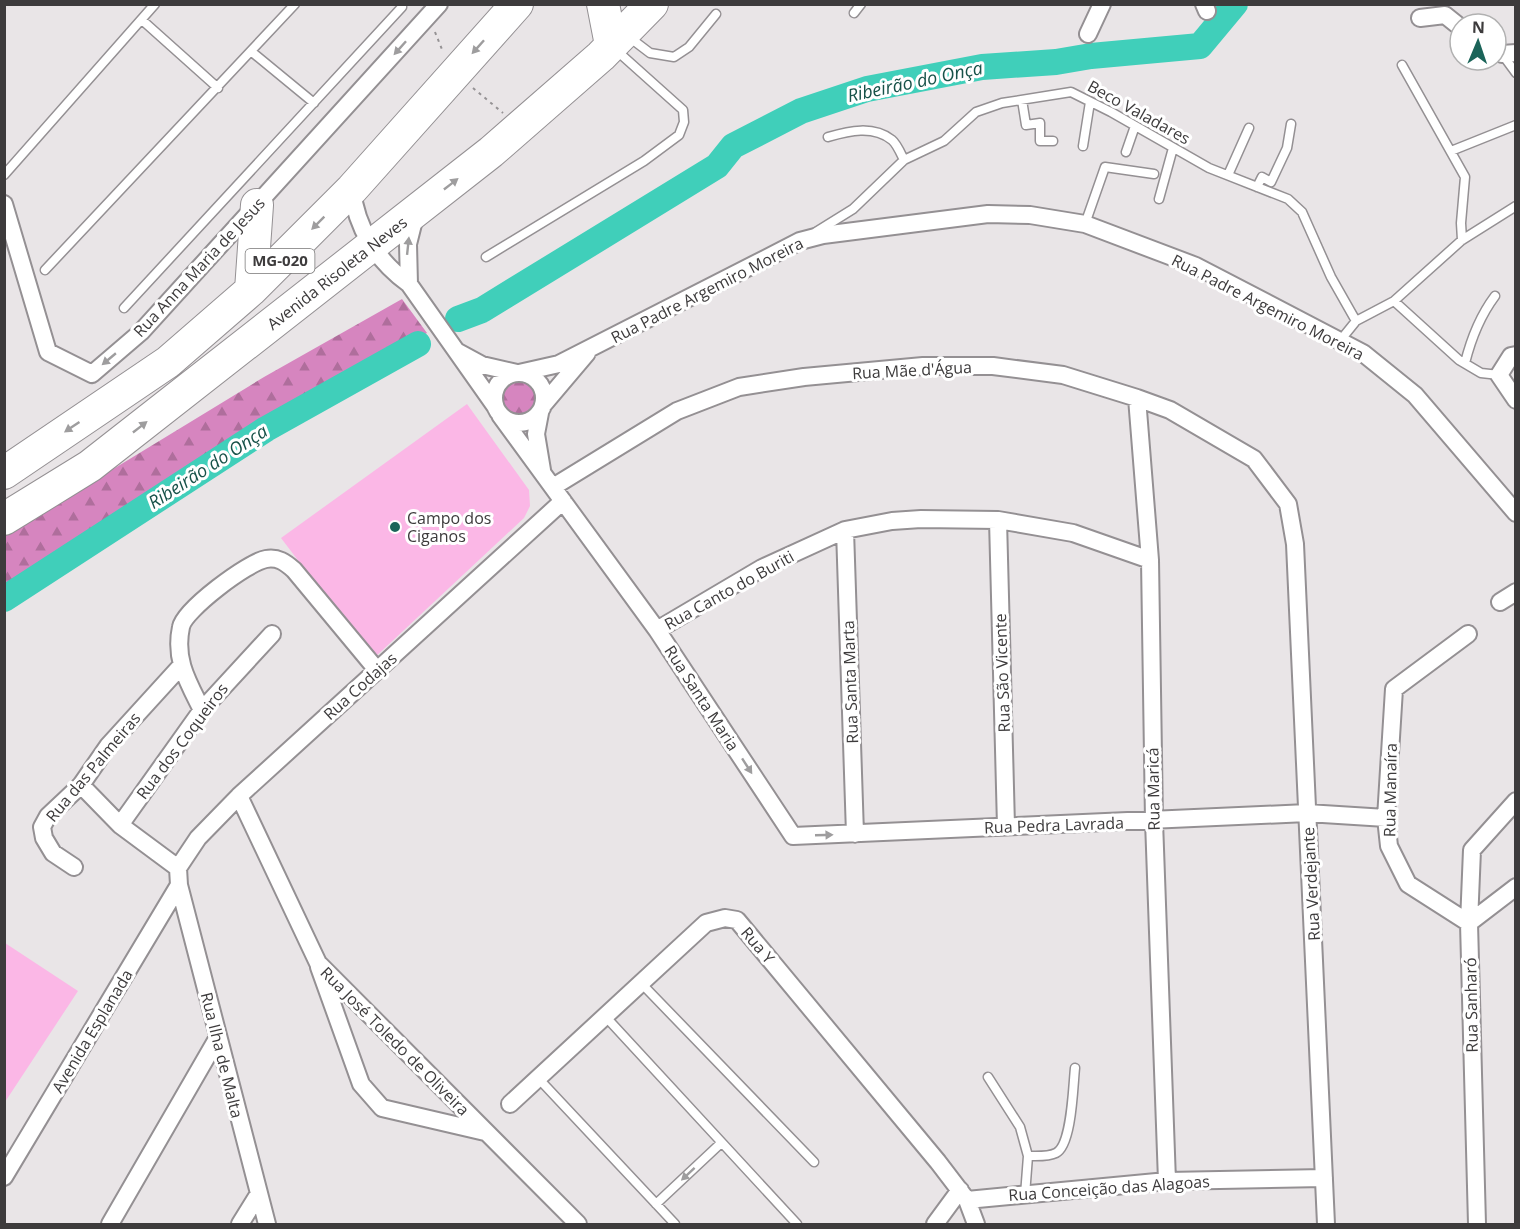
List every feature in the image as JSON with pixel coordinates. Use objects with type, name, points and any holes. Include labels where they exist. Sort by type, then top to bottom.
[{"type":"highway","name":"MG-020","points":[[4,473],[168,362],[251,290],[352,189],[517,4]]},
{"type":"highway","points":[[603,4],[617,39]]},
{"type":"highway","name":"Avenida Risoleta Neves","points":[[4,519],[90,466],[498,146],[601,56],[652,4]]},
{"type":"highway","points":[[251,290],[257,205]]},
{"type":"street","name":"Rua Anna Maria de Jesus","points":[[4,204],[48,352],[92,374],[141,332],[439,4]]},
{"type":"street","points":[[1088,34],[1102,4]]},
{"type":"street","points":[[1420,18],[1445,15],[1448,17]]},
{"type":"street","name":"Rua Santa Maria","points":[[352,189],[358,219],[372,246],[394,274],[412,290],[548,482],[657,630],[793,836]]},
{"type":"street","points":[[412,290],[408,244],[417,210]]},
{"type":"street","name":"Rua Padre Argemiro Moreira","points":[[518,373],[559,364],[800,241],[823,235],[988,214],[1039,216],[1085,224],[1196,266],[1338,342],[1364,353],[1415,395],[1515,513]]},
{"type":"street","name":"Rua Santa Maria","points":[[450,345],[482,365],[518,373]]},
{"type":"street","name":"Rua Padre Argemiro Moreira","points":[[542,409],[592,348]]},
{"type":"street","points":[[1515,355],[1511,356],[1499,375],[1515,400]]},
{"type":"street","name":"Rua Mãe d'Água","points":[[548,482],[677,411],[739,387],[804,377],[923,366],[993,366],[1063,375],[1137,398],[1170,410],[1254,459],[1288,504],[1295,544]]},
{"type":"street","points":[[518,373],[532,377],[539,382],[544,397],[542,409],[528,422],[513,423],[497,410],[495,391],[498,384],[509,375],[518,373]]},
{"type":"street","name":"Rua Maricá","points":[[1137,398],[1150,560],[1154,821],[1167,1181]]},
{"type":"street","name":"Rua Santa Maria","points":[[542,409],[536,434],[548,482]]},
{"type":"street","name":"Rua Codajas","points":[[179,876],[198,838],[239,796],[563,501]]},
{"type":"street","name":"Rua Canto do Buriti","points":[[657,630],[762,568],[845,530],[892,521],[998,520],[1073,533],[1150,560]]},
{"type":"street","name":"Rua São Vicente","points":[[998,520],[1006,826]]},
{"type":"street","name":"Rua Santa Marta","points":[[845,530],[855,834]]},
{"type":"street","name":"Rua Verdejante","points":[[1295,544],[1326,1224]]},
{"type":"street","points":[[202,710],[180,667],[178,640],[181,624],[191,611],[243,569],[264,559],[280,559],[294,570],[377,670]]},
{"type":"street","points":[[1500,602],[1515,592]]},
{"type":"street","name":"Rua dos Coqueiros","points":[[120,825],[202,710],[272,634]]},
{"type":"street","name":"Rua Manaíra","points":[[1468,634],[1394,689],[1386,818],[1389,846],[1408,884],[1469,923]]},
{"type":"street","name":"Rua das Palmeiras","points":[[74,867],[53,853],[44,838],[42,827],[48,816],[81,785],[108,746],[180,667]]},
{"type":"street","points":[[81,785],[120,825],[179,876]]},
{"type":"street","name":"Rua José Toledo de Oliveira","points":[[239,796],[318,963],[578,1224]]},
{"type":"street","name":"Rua Sanharó","points":[[1477,1224],[1469,923],[1472,850],[1515,801]]},
{"type":"street","name":"Rua Pedra Lavrada","points":[[793,836],[1307,813],[1386,818]]},
{"type":"street","name":"Rua Ilha de Malta","points":[[179,876],[217,1039],[267,1224]]},
{"type":"street","name":"Avenida Esplanada","points":[[4,1177],[179,876]]},
{"type":"street","points":[[1469,923],[1515,887]]},
{"type":"street","name":"Rua Y","points":[[510,1104],[706,923],[725,918],[737,920],[963,1195]]},
{"type":"street","points":[[318,963],[361,1084],[382,1108],[485,1132]]},
{"type":"street","points":[[110,1224],[217,1039]]},
{"type":"street","name":"Rua Conceição das Alagoas","points":[[963,1195],[1025,1195],[1167,1181],[1324,1178]]},
{"type":"street","points":[[240,1224],[258,1195]]},
{"type":"street","points":[[935,1224],[963,1195],[976,1224]]},
{"type":"lane","points":[[4,175],[155,4]]},
{"type":"lane","points":[[45,270],[295,4]]},
{"type":"lane","points":[[854,13],[861,4]]},
{"type":"lane","points":[[124,308],[402,7]]},
{"type":"lane","points":[[617,39],[650,53],[674,57],[688,47],[716,14]]},
{"type":"lane","points":[[142,20],[218,88]]},
{"type":"lane","points":[[486,257],[644,161],[679,135],[684,122],[683,110],[617,39]]},
{"type":"lane","points":[[252,52],[314,103]]},
{"type":"lane","points":[[1508,60],[1515,73]]},
{"type":"lane","points":[[1402,65],[1465,177],[1461,223],[1462,240]]},
{"type":"lane","name":"Beco Valadares","points":[[800,241],[853,209],[904,160],[944,141],[976,112],[1002,103],[1071,92],[1228,176],[1288,200],[1302,212],[1330,277],[1356,321]]},
{"type":"lane","points":[[1022,100],[1026,125],[1040,123],[1040,141],[1053,141]]},
{"type":"lane","points":[[1083,146],[1090,102]]},
{"type":"lane","points":[[1257,187],[1262,177],[1271,182],[1287,148],[1291,124]]},
{"type":"lane","points":[[1450,151],[1515,125]]},
{"type":"lane","points":[[1126,152],[1135,126]]},
{"type":"lane","points":[[1228,176],[1249,128]]},
{"type":"lane","points":[[828,137],[856,129],[880,134],[893,140],[904,160]]},
{"type":"lane","points":[[1159,199],[1173,148]]},
{"type":"lane","points":[[1085,224],[1105,167],[1154,174]]},
{"type":"lane","points":[[1338,342],[1356,321],[1394,301],[1462,240],[1515,206]]},
{"type":"lane","points":[[1465,363],[1470,342],[1485,308],[1495,296]]},
{"type":"lane","points":[[1394,301],[1465,363],[1480,373],[1499,375]]},
{"type":"lane","points":[[641,983],[814,1162]]},
{"type":"lane","points":[[605,1016],[720,1144],[797,1224]]},
{"type":"lane","points":[[1028,1156],[1058,1153],[1066,1143],[1075,1068]]},
{"type":"lane","points":[[988,1077],[1020,1127],[1028,1156],[1025,1195]]},
{"type":"lane","points":[[538,1078],[675,1224]]},
{"type":"lane","points":[[656,1204],[720,1144]]},
{"type":"path","points":[[432,24],[444,52]]},
{"type":"path","points":[[470,85],[510,119]]},
{"type":"shaded area","name":"Campo dos Ciganos","points":[[467,404],[529,490],[530,506],[524,518],[373,659],[281,538]]},
{"type":"shaded area","points":[[5,943],[78,991],[5,1102]]},
{"type":"green space","points":[[402,299],[427,333],[310,400],[5,593],[5,535],[264,377]]},
{"type":"green space","points":[[519,378],[527,379],[533,384],[538,390],[538,406],[533,412],[527,417],[519,418],[511,417],[505,412],[500,406],[499,398],[500,390],[505,384],[511,379]]},
{"type":"waterway","name":"Ribeirão do Onça","points":[[458,319],[482,310],[717,166],[733,146],[801,111],[867,89],[982,67],[1056,62],[1091,56],[1200,46],[1235,4]]},
{"type":"waterway","name":"Ribeirão do Onça","points":[[4,599],[266,429],[418,344]]},
{"type":"place","name":"Campo dos Ciganos","points":[[395,527]]}]
